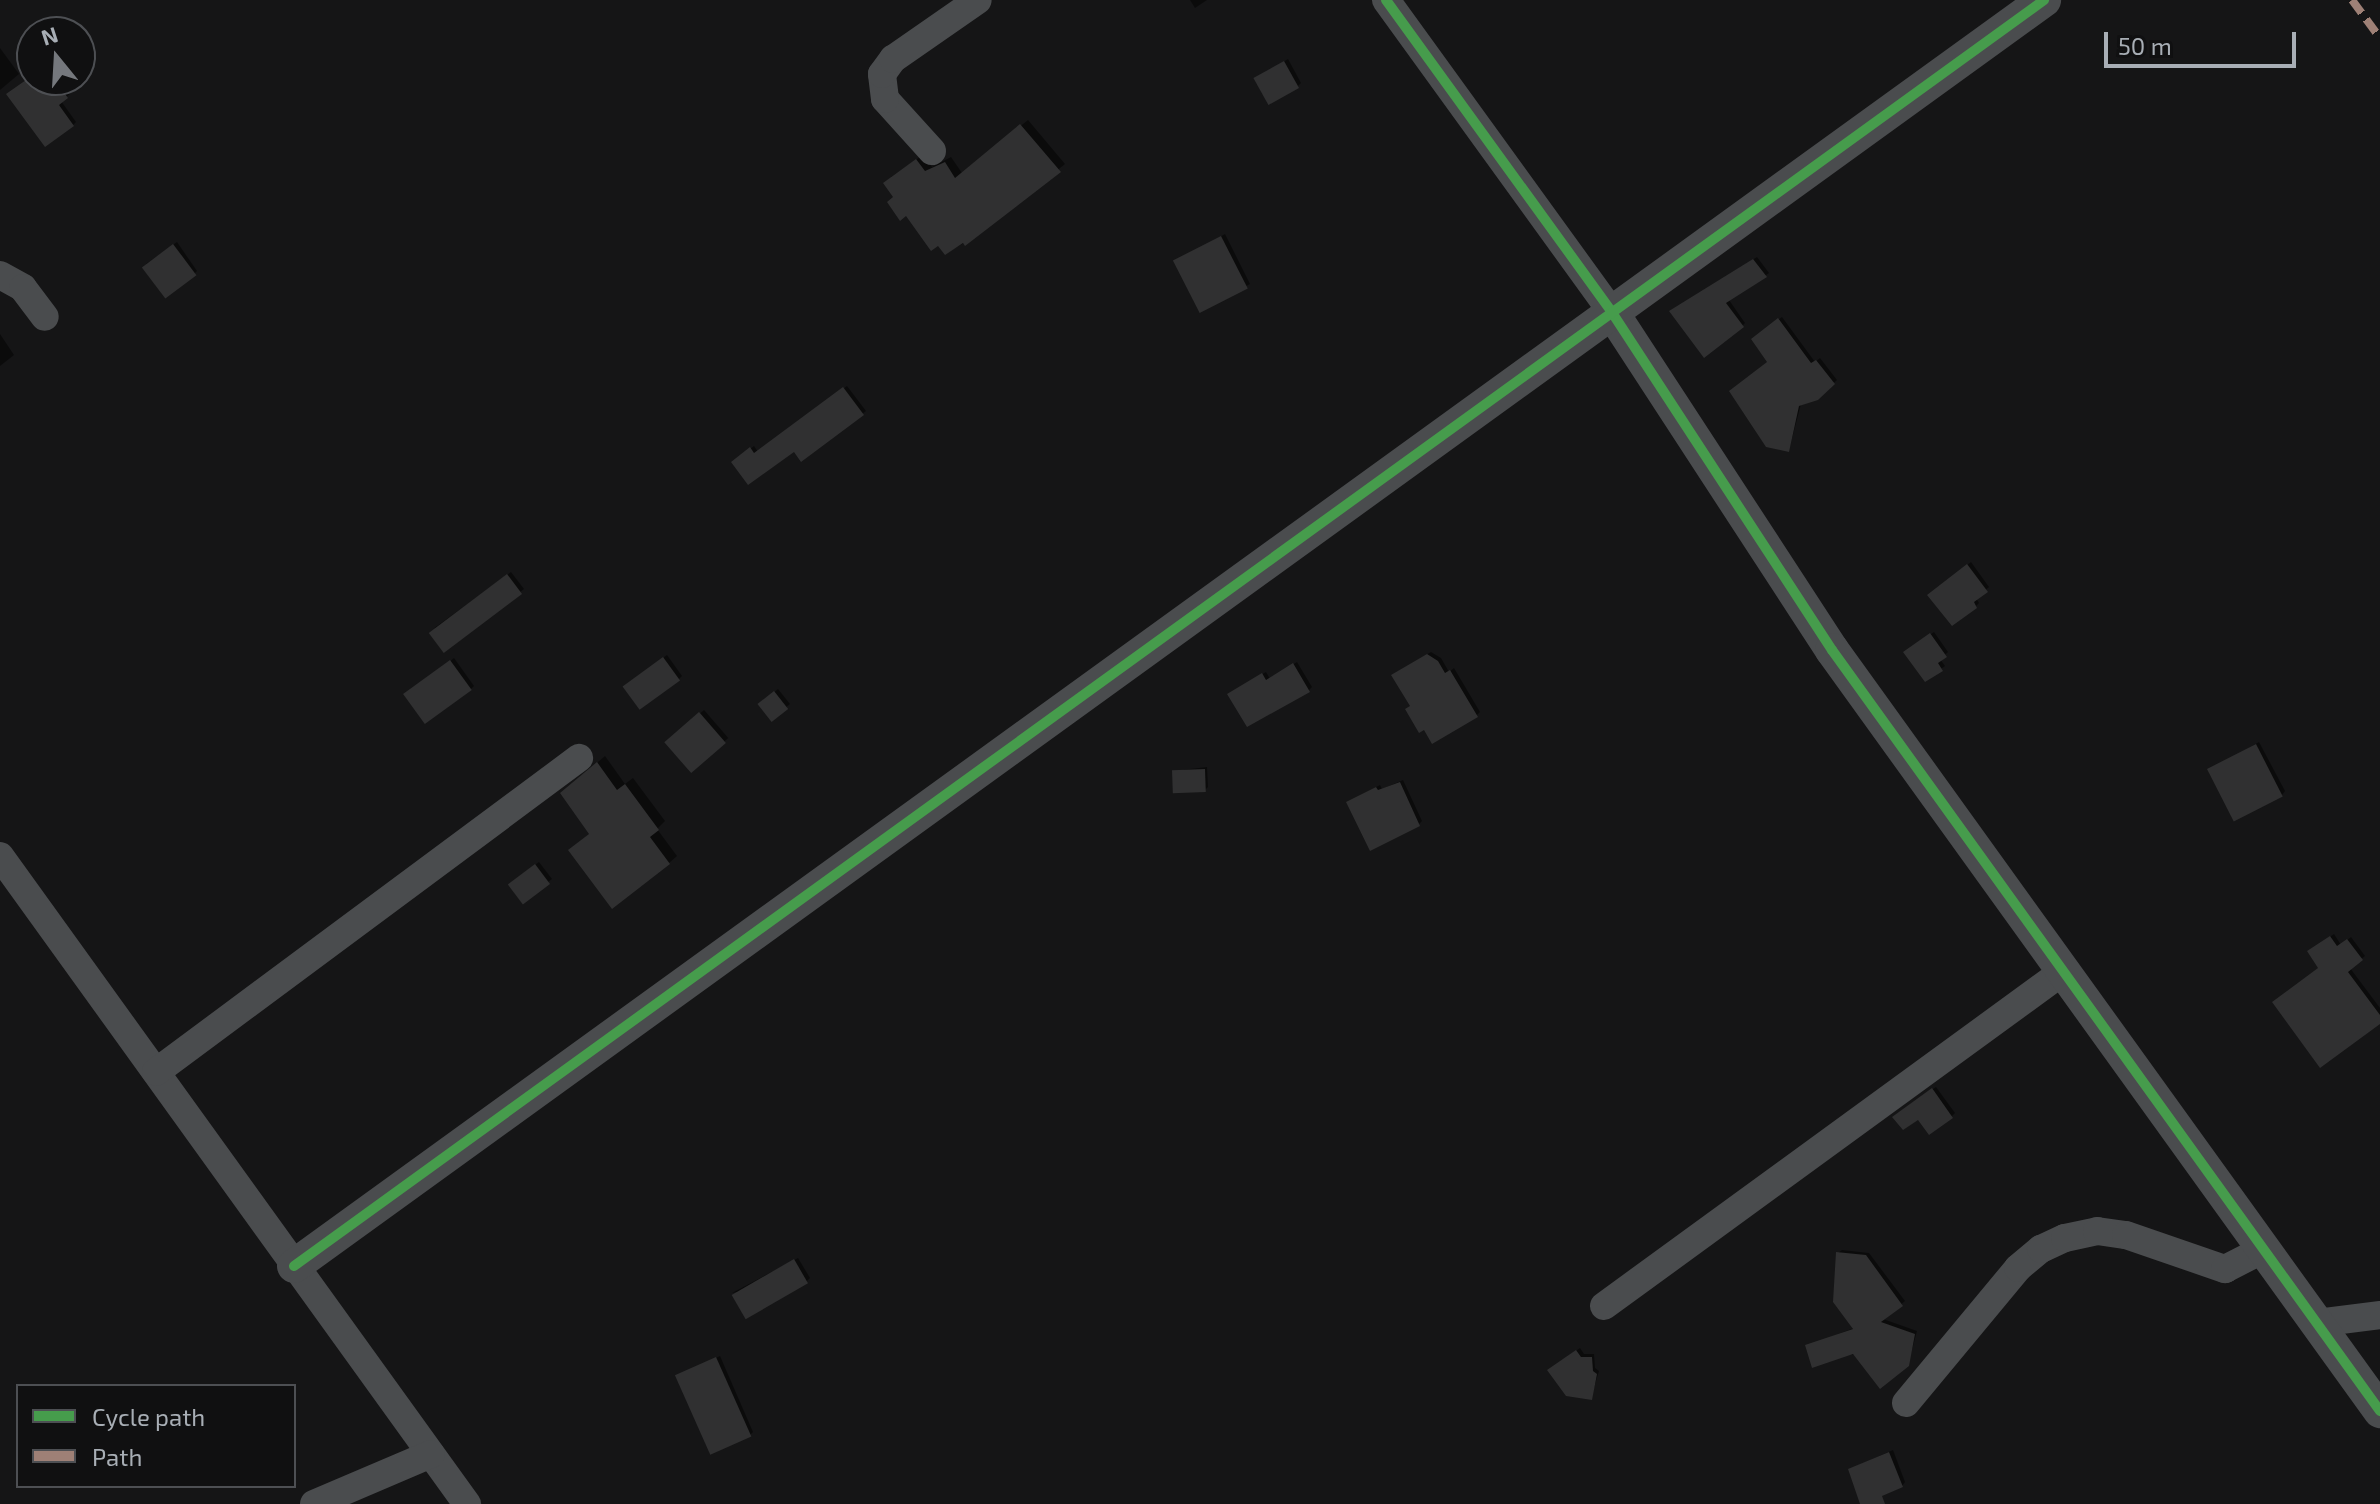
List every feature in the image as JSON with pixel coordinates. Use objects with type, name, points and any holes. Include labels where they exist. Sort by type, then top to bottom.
[{"type":"street","points":[[932,151],[885,99],[882,74],[893,59],[978,0]]},
{"type":"street","points":[[1386,0],[1613,314],[1832,650],[2061,973],[2380,1411]]},
{"type":"street","points":[[294,1266],[2044,0]]},
{"type":"street","points":[[0,275],[23,288],[45,317]]},
{"type":"street","points":[[156,1072],[579,758]]},
{"type":"street","points":[[0,856],[467,1504]]},
{"type":"street","points":[[1604,1306],[2061,973]]},
{"type":"street","points":[[1906,1403],[2018,1268],[2041,1249],[2065,1238],[2097,1231],[2126,1235],[2225,1269],[2264,1249]]},
{"type":"street","points":[[2317,1323],[2380,1315]]},
{"type":"street","points":[[314,1504],[431,1454]]},
{"type":"building","points":[[1284,61],[1299,88],[1268,105],[1253,78]]},
{"type":"building","points":[[16,87],[16,96],[67,96],[59,105],[74,126],[45,147],[6,94]]},
{"type":"building","points":[[1020,124],[1061,172],[965,246],[963,243],[945,255],[938,246],[931,251],[906,216],[900,221],[887,202],[893,197],[883,183],[916,159],[925,171],[945,162],[955,178]]},
{"type":"building","points":[[1221,236],[1248,289],[1200,313],[1173,261]]},
{"type":"building","points":[[173,244],[196,275],[165,299],[142,267]]},
{"type":"building","points":[[1753,259],[1767,277],[1726,303],[1744,327],[1704,358],[1669,311]]},
{"type":"building","points":[[1778,318],[1811,363],[1816,360],[1835,384],[1818,400],[1799,406],[1789,452],[1766,447],[1729,391],[1767,362],[1751,339]]},
{"type":"building","points":[[843,387],[864,415],[801,462],[794,452],[748,485],[731,462],[750,447],[754,453]]},
{"type":"building","points":[[1967,564],[1988,592],[1974,602],[1977,608],[1952,626],[1927,595]]},
{"type":"building","points":[[507,574],[522,594],[444,653],[429,633]]},
{"type":"building","points":[[1930,633],[1947,657],[1938,663],[1943,671],[1925,682],[1903,652]]},
{"type":"building","points":[[1427,654],[1438,661],[1445,673],[1450,670],[1478,717],[1432,744],[1424,730],[1419,733],[1405,709],[1410,706],[1391,675]]},
{"type":"building","points":[[663,657],[680,680],[640,710],[623,686]]},
{"type":"building","points":[[450,660],[472,690],[425,724],[403,694]]},
{"type":"building","points":[[1293,663],[1310,692],[1247,727],[1227,694],[1262,673],[1266,680]]},
{"type":"building","points":[[774,691],[788,709],[772,722],[757,704]]},
{"type":"building","points":[[699,712],[726,743],[691,773],[664,742]]},
{"type":"building","points":[[2256,744],[2283,797],[2234,822],[2207,769]]},
{"type":"building","points":[[597,762],[617,790],[625,784],[659,830],[650,837],[670,864],[612,909],[568,850],[589,834],[560,793]]},
{"type":"building","points":[[1205,769],[1206,792],[1173,793],[1172,770]]},
{"type":"building","points":[[1400,782],[1420,826],[1370,851],[1346,802],[1376,787],[1378,790]]},
{"type":"building","points":[[535,864],[550,884],[523,904],[508,884]]},
{"type":"building","points":[[2330,936],[2337,946],[2347,939],[2363,960],[2348,972],[2380,1015],[2380,1024],[2320,1068],[2272,1002],[2318,968],[2307,951]]},
{"type":"building","points":[[1932,1088],[1953,1118],[1929,1135],[1918,1120],[1903,1130],[1892,1117]]},
{"type":"building","points":[[1836,1252],[1866,1255],[1903,1306],[1881,1322],[1915,1334],[1909,1366],[1880,1389],[1853,1354],[1812,1368],[1805,1345],[1853,1329],[1833,1302]]},
{"type":"building","points":[[794,1259],[808,1283],[746,1319],[732,1295]]},
{"type":"building","points":[[1576,1350],[1581,1357],[1592,1357],[1593,1371],[1597,1374],[1592,1400],[1566,1396],[1547,1370]]},
{"type":"building","points":[[716,1357],[751,1436],[710,1455],[675,1375]]},
{"type":"building","points":[[1889,1452],[1903,1487],[1882,1496],[1885,1504],[1860,1504],[1848,1469]]},
{"type":"marked path","points":[[2352,0],[2380,38]]},
{"type":"cycle path","points":[[1386,0],[1613,314],[1832,650],[2380,1411]]},
{"type":"cycle path","points":[[294,1266],[2044,0]]}]
